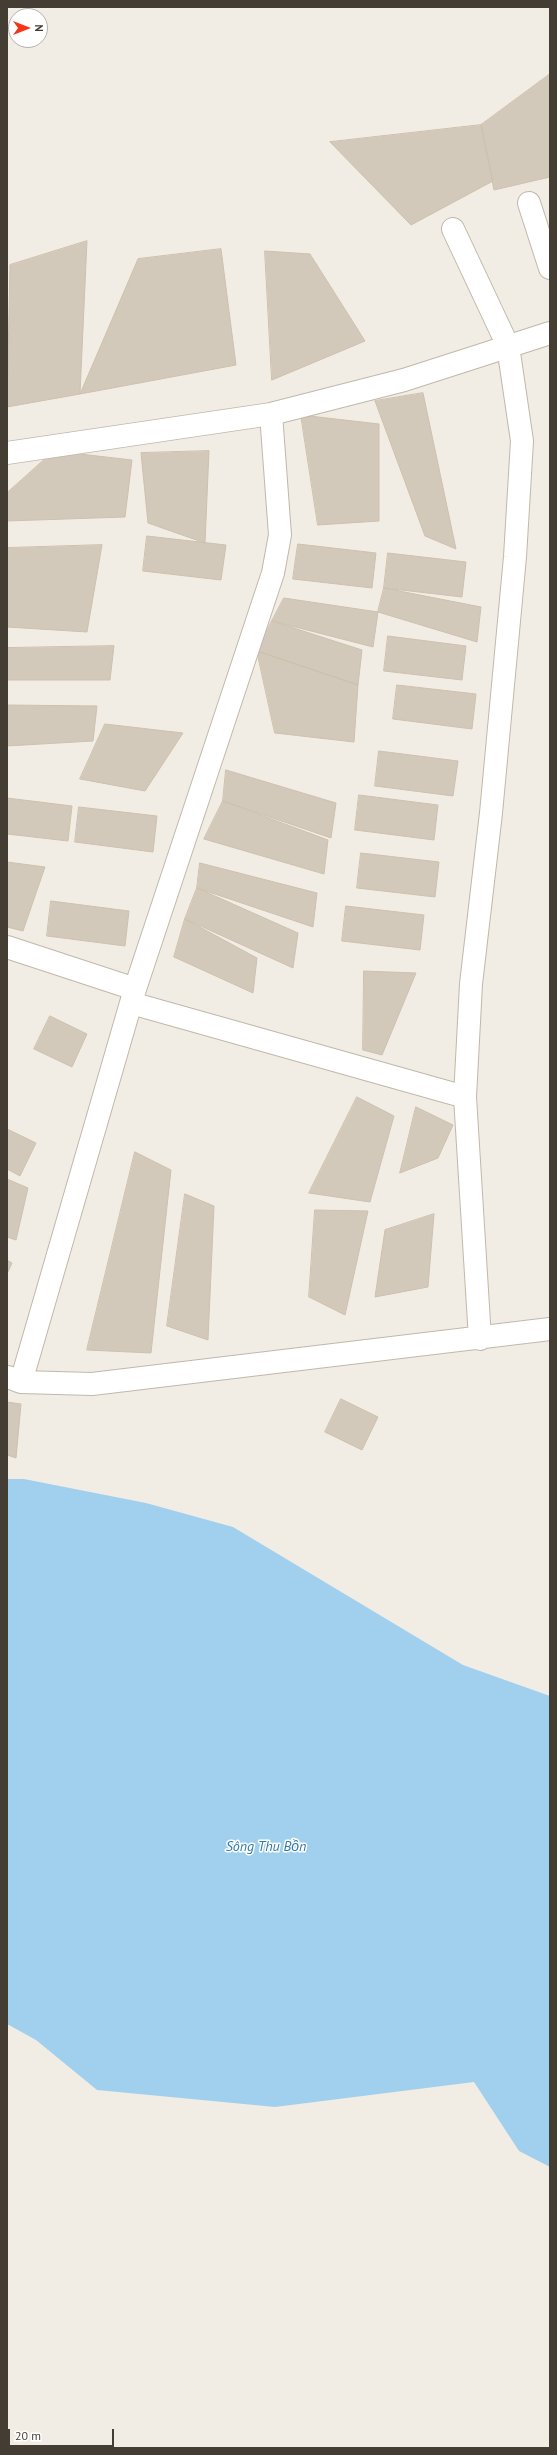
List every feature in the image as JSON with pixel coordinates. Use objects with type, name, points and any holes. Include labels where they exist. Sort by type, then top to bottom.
[{"type":"street","points":[[529,203],[550,268]]},
{"type":"street","points":[[453,229],[508,346],[521,448],[515,557],[491,812],[471,984],[465,1097],[480,1339]]},
{"type":"street","points":[[7,453],[271,414],[404,380],[550,333]]},
{"type":"street","points":[[271,414],[280,535],[273,574],[133,996],[14,1379],[92,1384],[480,1339],[550,1329]]},
{"type":"street","points":[[7,947],[133,996],[465,1097]]},
{"type":"water","name":"Sông Thu Bồn","points":[[7,1479],[24,1479],[146,1503],[233,1527],[463,1665],[550,1696],[550,2167],[519,2151],[474,2082],[275,2107],[97,2090],[36,2040],[7,2024]]},
{"type":"building","points":[[550,74],[550,177],[494,190],[481,125]]},
{"type":"building","points":[[481,125],[493,181],[411,225],[330,142]]},
{"type":"building","points":[[87,241],[80,394],[7,407],[10,265]]},
{"type":"building","points":[[221,249],[236,365],[80,394],[138,259]]},
{"type":"building","points":[[265,251],[310,254],[365,341],[272,380]]},
{"type":"building","points":[[423,393],[456,549],[425,536],[375,401]]},
{"type":"building","points":[[301,415],[379,424],[379,521],[318,525]]},
{"type":"building","points":[[54,451],[132,460],[125,517],[7,521],[7,493]]},
{"type":"building","points":[[209,451],[205,543],[148,523],[141,453]]},
{"type":"building","points":[[147,536],[226,545],[221,580],[143,571]]},
{"type":"building","points":[[298,544],[376,553],[372,588],[293,579]]},
{"type":"building","points":[[102,545],[87,632],[7,627],[7,548]]},
{"type":"building","points":[[388,553],[466,562],[462,597],[384,588]]},
{"type":"building","points":[[384,588],[481,607],[477,642],[378,612]]},
{"type":"building","points":[[284,598],[378,612],[373,647],[272,621]]},
{"type":"building","points":[[272,621],[362,650],[358,685],[257,651]]},
{"type":"building","points":[[388,636],[466,646],[462,680],[384,671]]},
{"type":"building","points":[[114,646],[110,680],[7,680],[7,648]]},
{"type":"building","points":[[257,651],[358,685],[354,742],[275,733]]},
{"type":"building","points":[[397,685],[476,694],[472,729],[393,719]]},
{"type":"building","points":[[7,705],[97,706],[93,741],[7,746]]},
{"type":"building","points":[[105,724],[183,733],[145,791],[80,779]]},
{"type":"building","points":[[379,751],[458,761],[453,796],[375,786]]},
{"type":"building","points":[[226,770],[336,803],[331,838],[223,801]]},
{"type":"building","points":[[359,795],[438,805],[434,840],[355,830]]},
{"type":"building","points":[[7,798],[72,806],[68,841],[7,834]]},
{"type":"building","points":[[223,801],[328,840],[324,874],[204,839]]},
{"type":"building","points":[[79,807],[157,816],[153,852],[75,842]]},
{"type":"building","points":[[361,853],[439,862],[435,897],[357,888]]},
{"type":"building","points":[[7,862],[45,867],[23,931],[7,927]]},
{"type":"building","points":[[200,863],[317,893],[313,927],[197,888]]},
{"type":"building","points":[[197,888],[298,933],[293,968],[185,919]]},
{"type":"building","points":[[51,901],[129,911],[125,946],[47,936]]},
{"type":"building","points":[[346,906],[424,915],[420,950],[342,941]]},
{"type":"building","points":[[185,919],[257,958],[253,993],[174,957]]},
{"type":"building","points":[[364,971],[416,973],[382,1055],[363,1050]]},
{"type":"building","points":[[50,1016],[87,1034],[72,1067],[34,1049]]},
{"type":"building","points":[[357,1097],[394,1116],[370,1202],[309,1193]]},
{"type":"building","points":[[416,1107],[453,1125],[438,1158],[400,1173]]},
{"type":"building","points":[[7,1129],[36,1143],[20,1176],[7,1169]]},
{"type":"building","points":[[135,1152],[171,1170],[151,1353],[87,1350]]},
{"type":"building","points":[[7,1179],[28,1188],[16,1240],[7,1237]]},
{"type":"building","points":[[185,1194],[214,1206],[208,1340],[167,1326]]},
{"type":"building","points":[[315,1210],[368,1211],[345,1315],[309,1297]]},
{"type":"building","points":[[434,1214],[428,1287],[375,1297],[385,1230]]},
{"type":"building","points":[[7,1260],[12,1263],[7,1274]]},
{"type":"building","points":[[341,1399],[378,1417],[362,1450],[325,1432]]},
{"type":"building","points":[[7,1402],[21,1404],[16,1458],[7,1455]]}]
